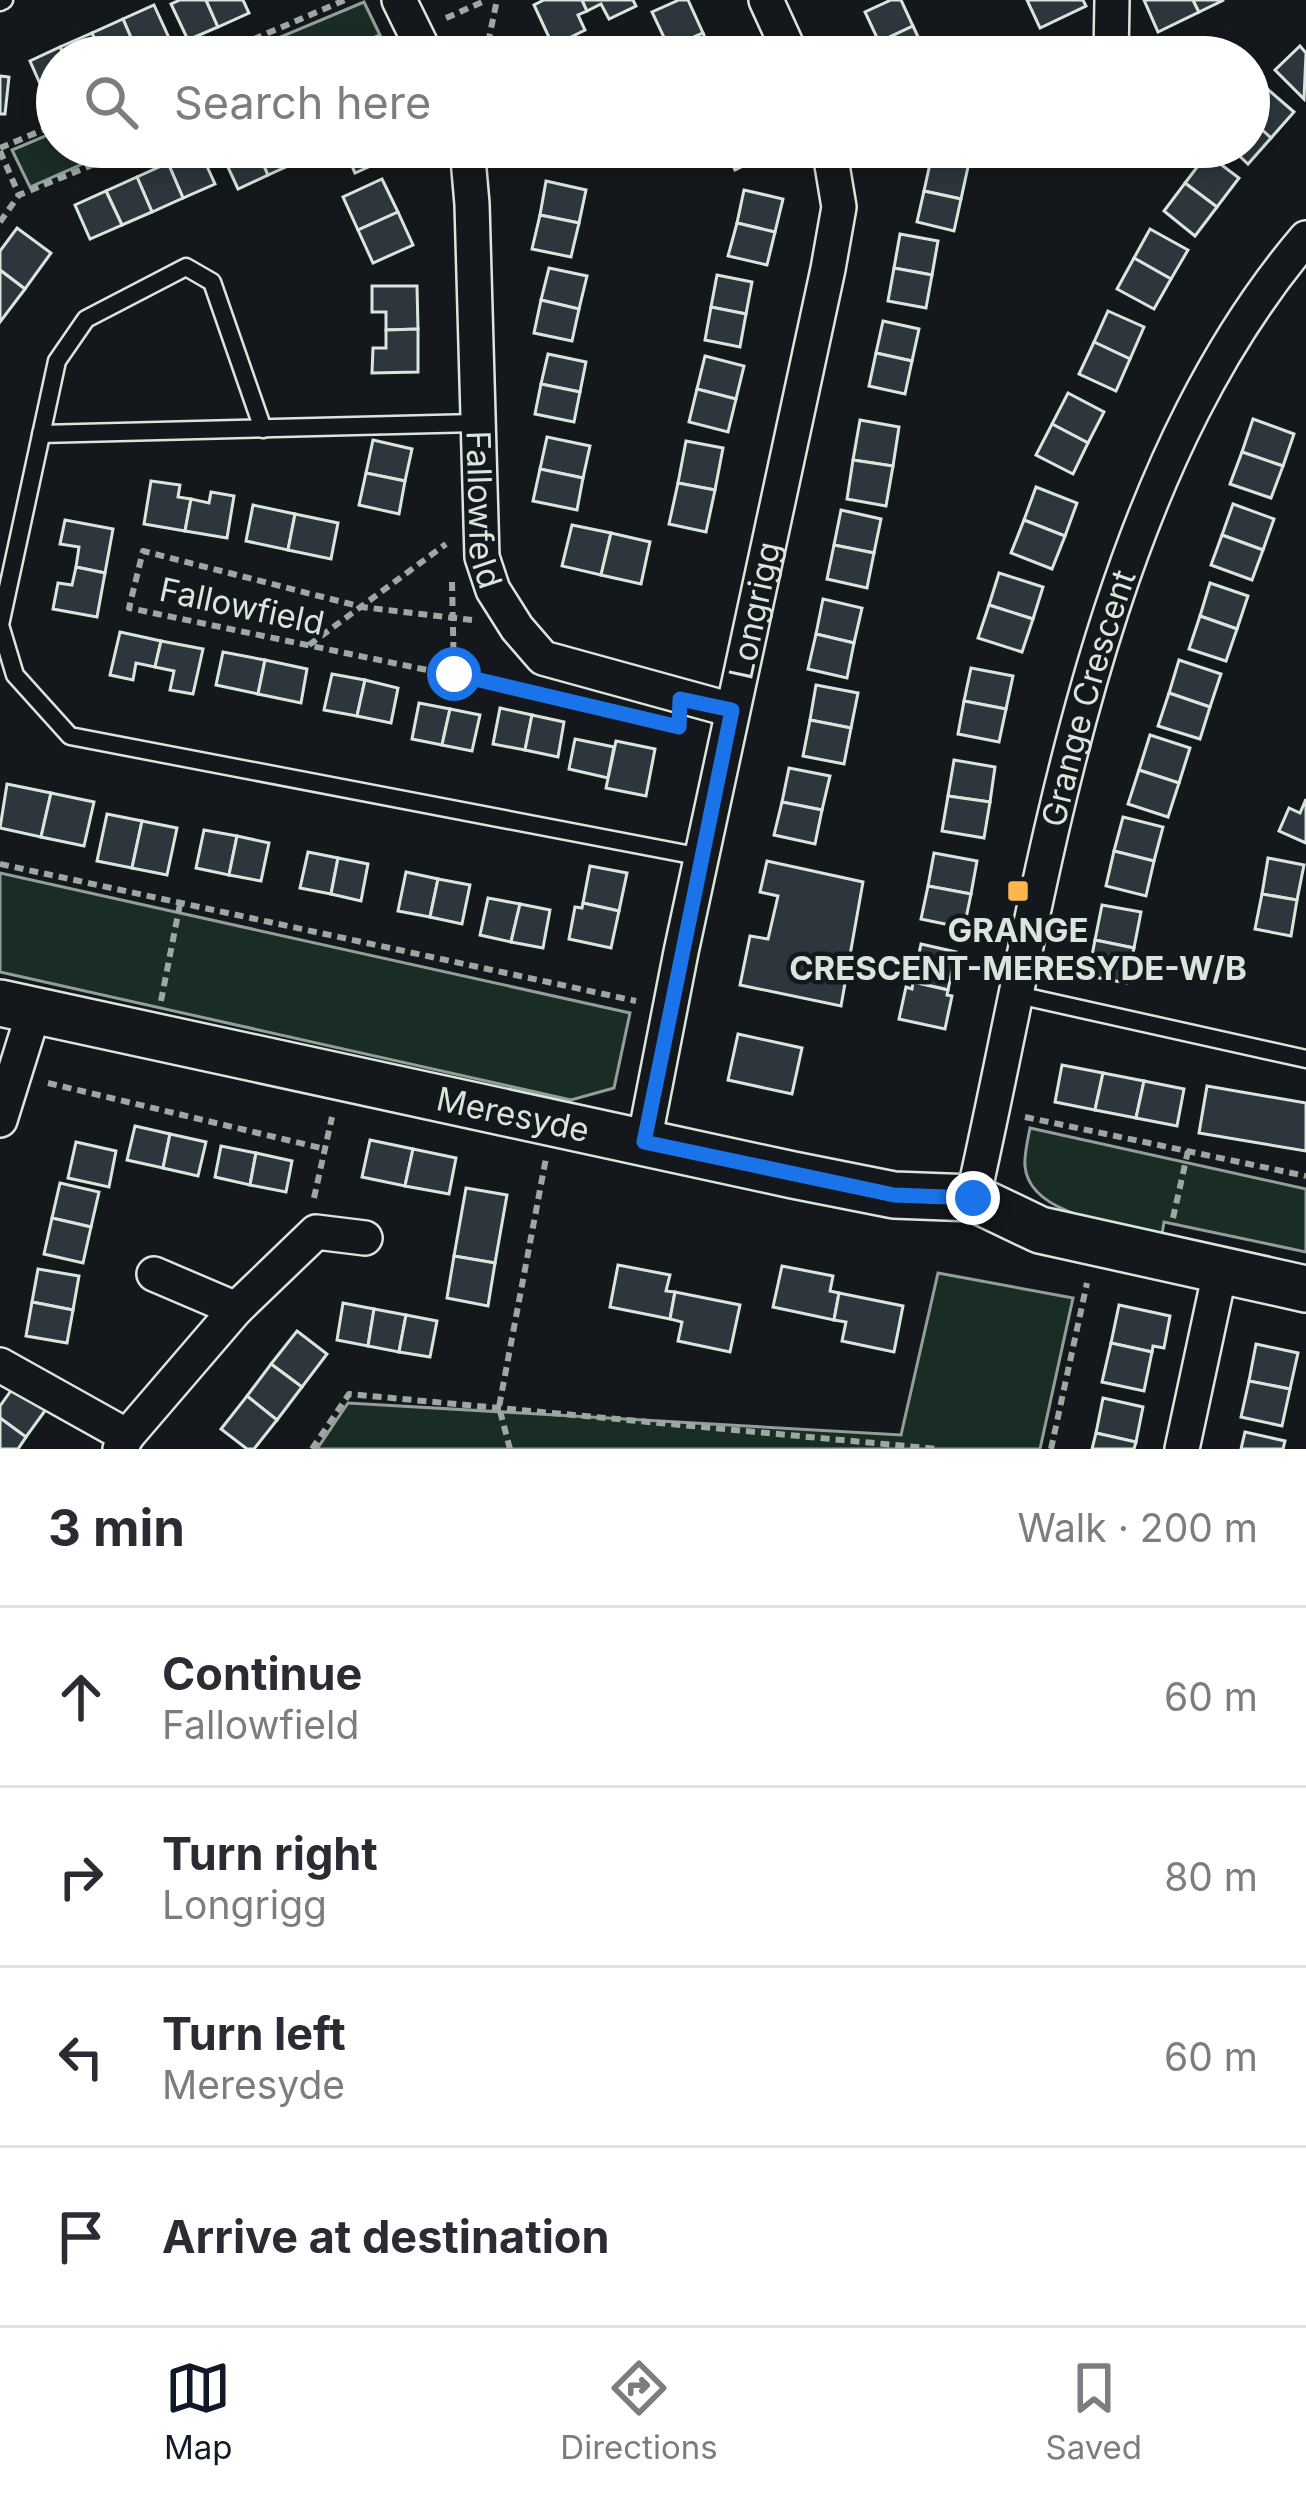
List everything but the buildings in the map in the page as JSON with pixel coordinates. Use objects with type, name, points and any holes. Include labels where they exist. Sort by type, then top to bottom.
[{"type":"street","points":[[399,0],[418,36]]},
{"type":"street","points":[[766,0],[782,36]]},
{"type":"street","points":[[1112,0],[1112,36]]},
{"type":"street","name":"Fallowfeld","points":[[468,168],[482,557],[493,590],[542,658],[732,710]]},
{"type":"street","name":"Longrigg","points":[[644,1142],[839,207],[832,168]]},
{"type":"street","name":"Grange Crescent","points":[[973,1198],[1068,753],[1142,524],[1223,351],[1304,246]]},
{"type":"street","points":[[0,1120],[14,1074],[17,1007]]},
{"type":"street","name":"Meresyde","points":[[17,1007],[894,1195],[973,1198],[1040,1230],[1306,1289]]},
{"type":"street","points":[[0,1364],[124,1443],[236,1309],[316,1232],[365,1238]]},
{"type":"street","points":[[1182,1449],[1221,1267]]},
{"type":"street","points":[[154,1274],[236,1309]]},
{"type":"lane","points":[[262,429],[212,282],[186,267],[86,319],[57,361],[0,625],[15,675],[70,736],[703,857]]},
{"type":"lane","points":[[41,434],[476,423]]},
{"type":"lane","points":[[1018,995],[1306,1059]]},
{"type":"path","points":[[261,36],[345,0]]},
{"type":"path","points":[[434,36],[487,0]]},
{"type":"path","points":[[489,36],[497,0]]},
{"type":"path","points":[[19,195],[0,150],[36,134]]},
{"type":"path","points":[[0,222],[19,195],[85,168]]},
{"type":"path","points":[[309,645],[454,538]]},
{"type":"path","name":"Fallowfield","points":[[517,628],[362,607],[143,551],[129,608],[536,693]]},
{"type":"path","points":[[0,864],[398,946],[671,1009]]},
{"type":"path","points":[[154,1037],[180,904]]},
{"type":"path","points":[[14,1074],[325,1149]]},
{"type":"path","points":[[316,1232],[313,1202],[340,1078]]},
{"type":"path","points":[[992,1110],[1306,1176]]},
{"type":"path","points":[[510,1449],[499,1407],[553,1125]]},
{"type":"path","points":[[1164,1256],[1188,1151]]},
{"type":"path","points":[[1051,1449],[1096,1243]]},
{"type":"path","points":[[312,1449],[350,1394],[938,1449]]},
{"type":"green space","points":[[364,2],[380,35],[378,36],[283,36]]},
{"type":"green space","points":[[36,140],[36,168],[73,168],[30,187],[12,150]]},
{"type":"green space","points":[[0,873],[630,1013],[614,1088],[571,1100],[0,972]]},
{"type":"green space","points":[[1030,1128],[1306,1189],[1306,1252],[1164,1222],[1162,1234],[1060,1208],[1030,1183],[1025,1161]]},
{"type":"green space","points":[[938,1273],[1073,1298],[1040,1449],[317,1449],[348,1403],[901,1435]]},
{"type":"place","name":"GRANGE CRESCENT-MERESYDE-W/B","points":[[1018,891]]},
{"type":"route","points":[[454,674],[679,727],[680,699],[732,710],[644,1142],[894,1195],[973,1198]]}]
